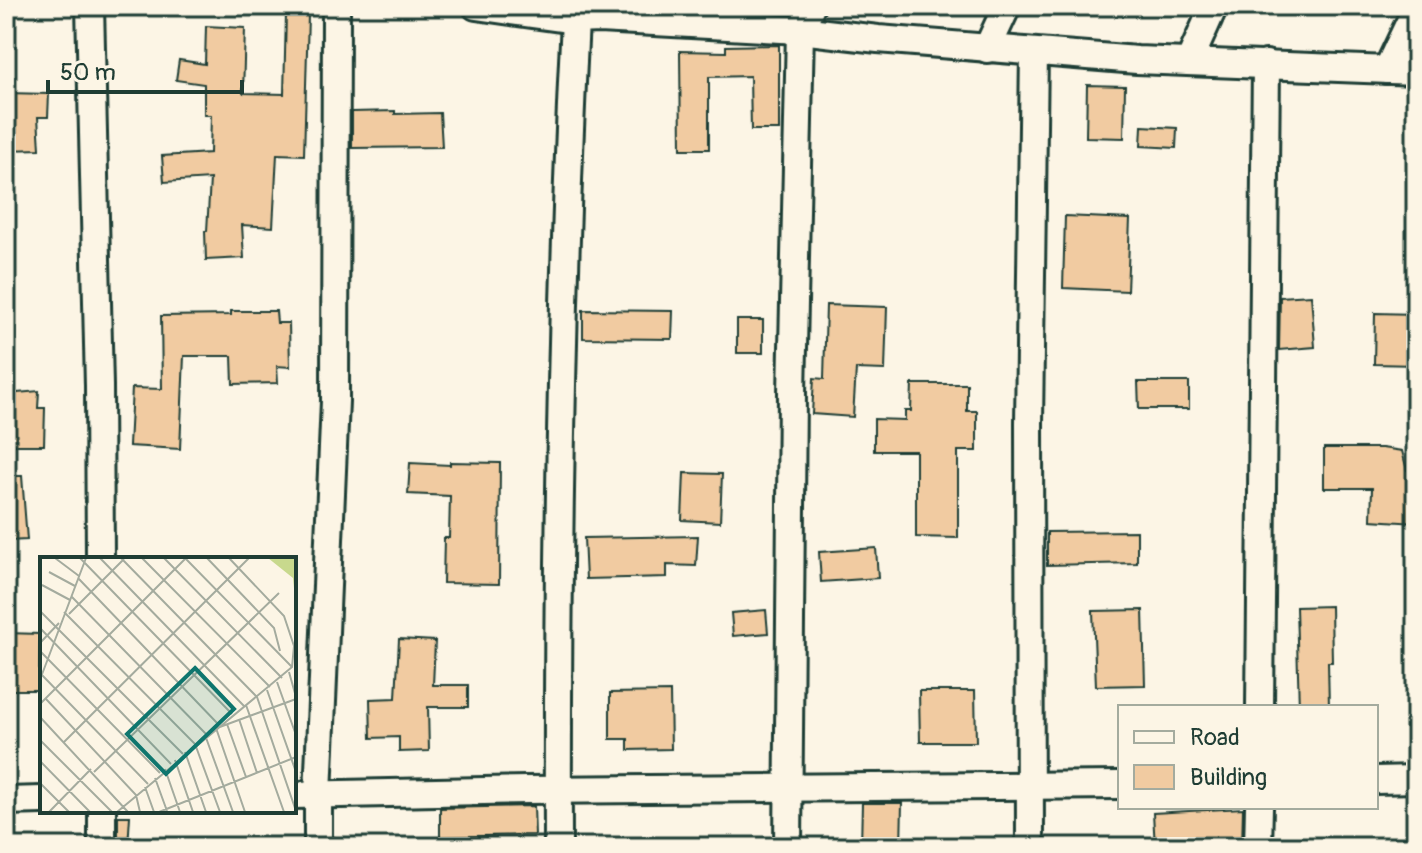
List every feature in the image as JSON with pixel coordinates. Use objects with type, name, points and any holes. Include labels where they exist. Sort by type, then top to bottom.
[{"type":"street","points":[[90,6],[100,557]]},
{"type":"street","points":[[318,847],[306,795],[335,401],[336,6]]},
{"type":"street","points":[[476,6],[593,15],[806,18],[878,39],[987,49],[1189,62],[1416,71]]},
{"type":"street","points":[[987,49],[1007,6]]},
{"type":"street","points":[[1189,62],[1214,6]]},
{"type":"street","points":[[1387,70],[1416,9]]},
{"type":"street","points":[[558,847],[559,472],[568,165],[593,15]]},
{"type":"street","points":[[788,847],[792,393],[806,18]]},
{"type":"street","points":[[1030,847],[1029,423],[1034,52]]},
{"type":"street","points":[[1260,705],[1266,64]]},
{"type":"street","points":[[1378,780],[1416,779]]},
{"type":"street","points":[[306,795],[1118,785]]},
{"type":"street","points":[[6,801],[40,800]]},
{"type":"street","points":[[1258,847],[1259,809]]},
{"type":"street","points":[[102,813],[102,847]]},
{"type":"building","points":[[286,14],[308,15],[304,155],[277,154],[273,227],[242,225],[244,258],[206,260],[205,231],[210,179],[164,182],[162,156],[210,153],[211,115],[204,115],[204,84],[176,80],[179,60],[205,64],[206,26],[245,28],[243,93],[284,94]]},
{"type":"building","points":[[779,45],[779,130],[751,130],[750,76],[709,77],[709,149],[681,149],[680,51],[726,52],[726,46]]},
{"type":"building","points":[[1087,85],[1125,86],[1124,138],[1086,137]]},
{"type":"building","points":[[6,93],[49,94],[48,117],[38,117],[40,149],[8,150]]},
{"type":"building","points":[[395,111],[395,114],[440,113],[442,147],[352,148],[352,112]]},
{"type":"building","points":[[1142,126],[1177,128],[1176,148],[1141,146]]},
{"type":"building","points":[[1065,216],[1130,219],[1127,291],[1063,288]]},
{"type":"building","points":[[1311,295],[1315,347],[1279,350],[1280,297]]},
{"type":"building","points":[[826,305],[887,307],[885,370],[856,369],[853,417],[812,414],[814,378],[824,379]]},
{"type":"building","points":[[583,310],[673,311],[672,339],[583,338]]},
{"type":"building","points":[[231,311],[276,311],[277,323],[289,323],[290,367],[277,366],[278,383],[233,384],[232,356],[184,356],[180,449],[129,446],[132,388],[162,389],[161,316],[231,315]]},
{"type":"building","points":[[1375,313],[1416,314],[1416,365],[1374,364]]},
{"type":"building","points":[[737,320],[763,320],[763,353],[737,353]]},
{"type":"building","points":[[1138,382],[1189,382],[1189,409],[1139,409]]},
{"type":"building","points":[[912,384],[967,384],[967,411],[977,411],[977,451],[958,451],[958,538],[916,537],[916,451],[874,451],[874,419],[905,420],[905,411],[911,411]]},
{"type":"building","points":[[39,391],[38,408],[45,408],[44,445],[6,445],[6,394]]},
{"type":"building","points":[[1324,448],[1402,451],[1407,470],[1416,475],[1416,523],[1371,520],[1372,488],[1324,488]]},
{"type":"building","points":[[450,462],[500,463],[499,584],[443,583],[444,538],[449,538],[450,496],[408,494],[410,463],[450,465]]},
{"type":"building","points":[[684,473],[722,474],[720,522],[682,520]]},
{"type":"building","points":[[6,476],[22,476],[27,540],[6,541]]},
{"type":"building","points":[[1137,531],[1137,563],[1047,565],[1047,532]]},
{"type":"building","points":[[698,536],[696,566],[667,565],[667,577],[586,579],[584,538]]},
{"type":"building","points":[[876,548],[878,578],[821,582],[819,552]]},
{"type":"building","points":[[1331,606],[1329,705],[1299,705],[1296,607]]},
{"type":"building","points":[[766,610],[768,633],[733,636],[731,613]]},
{"type":"building","points":[[1143,610],[1145,685],[1096,686],[1093,611]]},
{"type":"building","points":[[6,633],[40,634],[39,690],[6,690]]},
{"type":"building","points":[[399,639],[435,641],[433,685],[468,685],[468,707],[428,707],[429,751],[399,752],[399,737],[371,738],[370,699],[396,698]]},
{"type":"building","points":[[919,691],[975,691],[976,742],[920,742]]},
{"type":"building","points":[[670,692],[671,749],[628,750],[628,739],[610,739],[610,693]]},
{"type":"building","points":[[862,803],[902,803],[901,847],[861,847]]},
{"type":"building","points":[[534,806],[535,835],[440,837],[440,808]]},
{"type":"building","points":[[1243,809],[1242,847],[1155,847],[1153,813]]},
{"type":"building","points":[[118,816],[130,816],[128,847],[118,847]]}]
